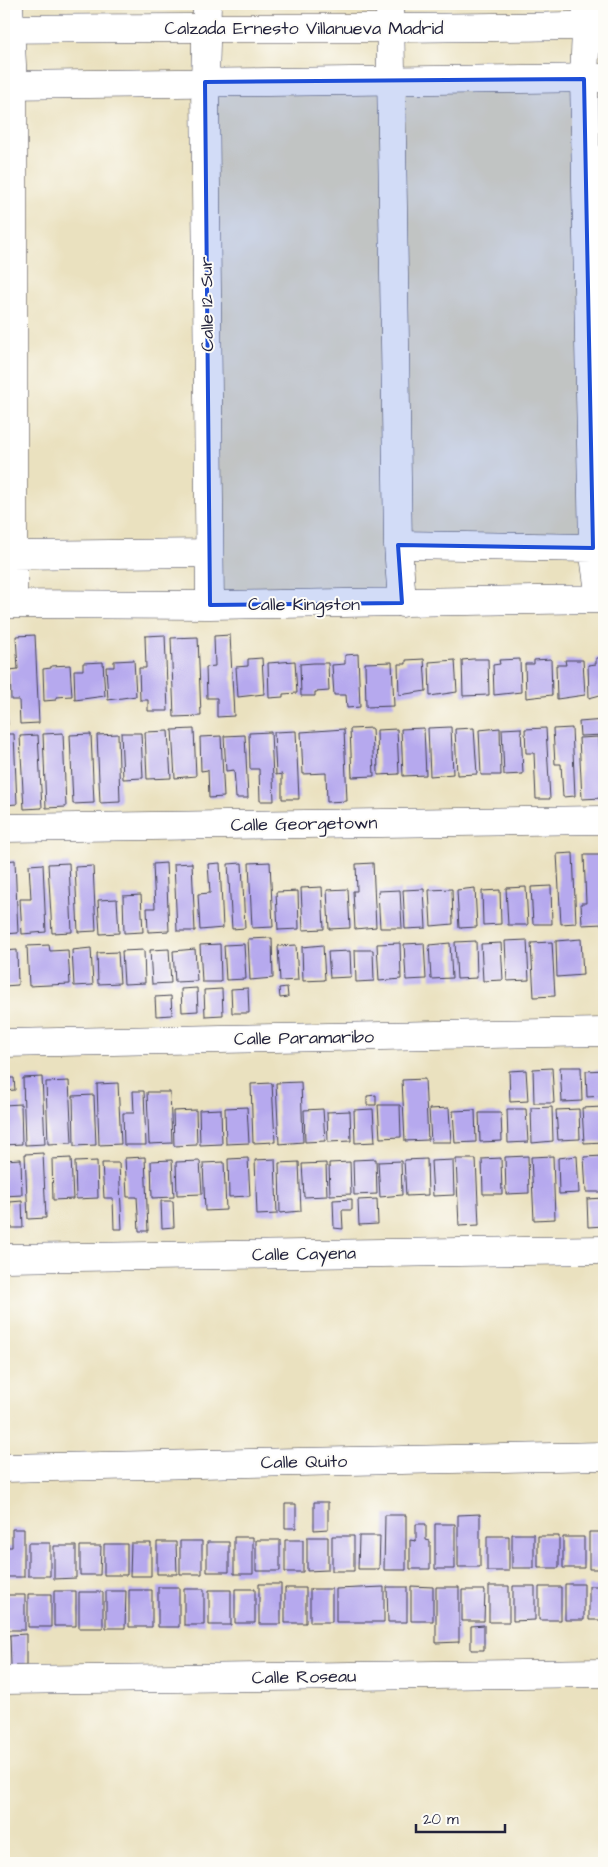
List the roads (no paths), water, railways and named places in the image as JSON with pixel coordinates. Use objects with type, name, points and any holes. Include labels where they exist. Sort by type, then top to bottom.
[{"type":"street","name":"Calzada Ernesto Villanueva Madrid","points":[[7,20],[207,15],[593,18]]},
{"type":"street","name":"Calle 12 Sur","points":[[207,15],[205,82],[210,605]]},
{"type":"street","points":[[390,17],[398,545],[402,603]]},
{"type":"street","points":[[593,18],[593,548],[602,599]]},
{"type":"street","points":[[7,20],[11,556],[8,604]]},
{"type":"street","points":[[8,85],[594,79]]},
{"type":"street","points":[[398,545],[593,548]]},
{"type":"street","points":[[11,556],[210,553]]},
{"type":"street","name":"Calle Kingston","points":[[8,604],[210,605],[602,599]]},
{"type":"street","name":"Calle Georgetown","points":[[4,828],[604,820]]},
{"type":"street","name":"Calle Paramaribo","points":[[4,1043],[604,1032]]},
{"type":"street","name":"Calle Cayena","points":[[4,1258],[604,1250]]},
{"type":"street","name":"Calle Quito","points":[[4,1468],[604,1456]]},
{"type":"street","name":"Calle Roseau","points":[[4,1680],[604,1674]]}]
